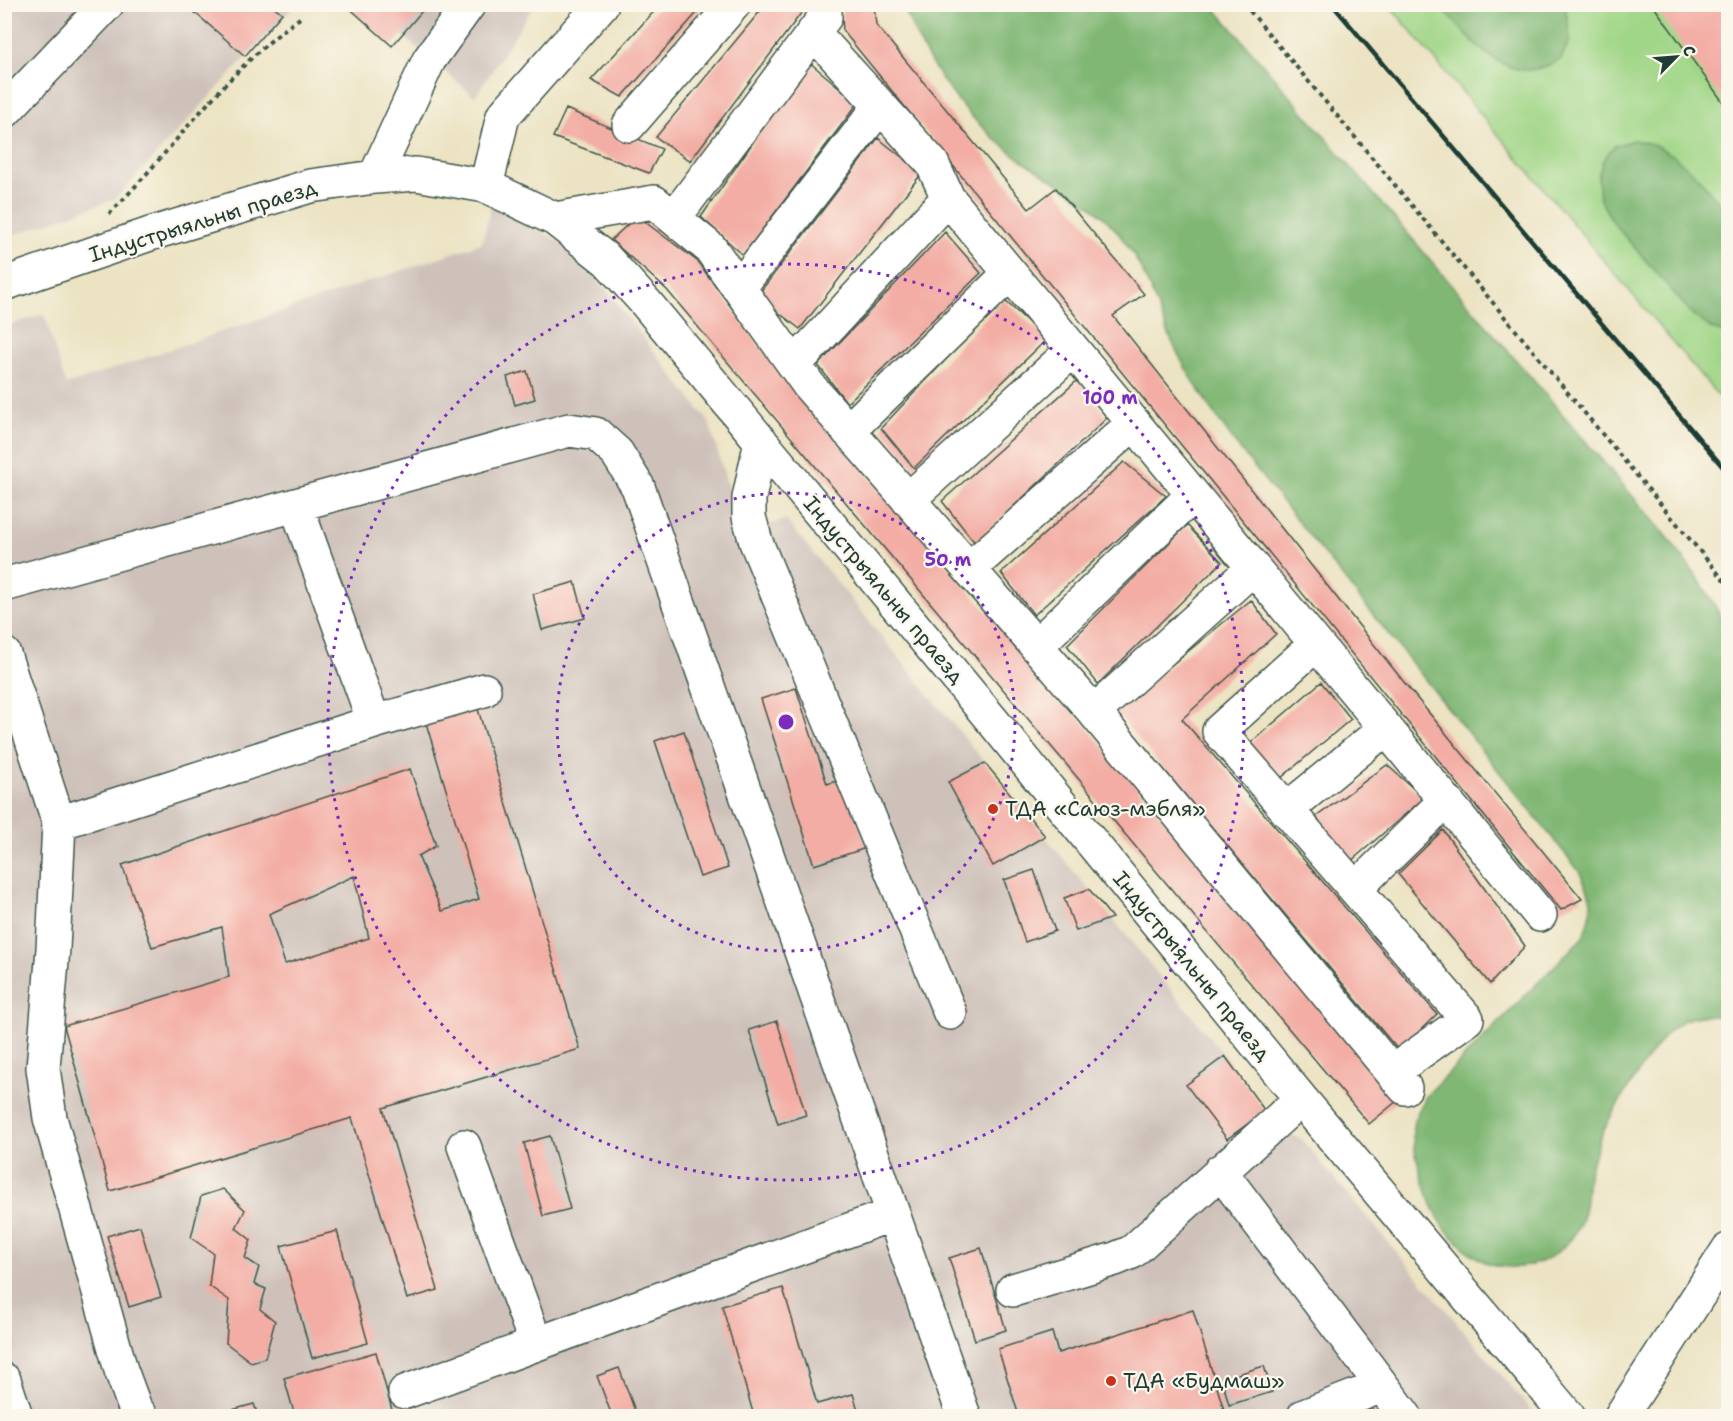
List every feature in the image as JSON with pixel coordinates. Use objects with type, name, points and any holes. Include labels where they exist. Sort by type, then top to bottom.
[{"type":"street","points":[[4,112],[107,4]]},
{"type":"street","points":[[375,177],[429,60],[469,4]]},
{"type":"street","points":[[486,186],[502,117],[602,4]]},
{"type":"street","points":[[629,125],[734,4]]},
{"type":"street","points":[[674,218],[819,19],[880,106],[932,163],[948,198],[1540,915]]},
{"type":"street","points":[[739,288],[880,106]]},
{"type":"street","name":"Індустрыяльны праезд","points":[[4,284],[150,234],[310,186],[375,177],[416,174],[486,186],[555,219],[607,260],[646,303],[996,725],[1301,1099],[1568,1416]]},
{"type":"street","points":[[794,365],[948,198]]},
{"type":"street","points":[[555,219],[654,202],[710,248],[810,387],[1094,712],[1399,1080],[1467,1019],[1219,731],[1316,644]]},
{"type":"street","points":[[848,430],[1010,273]]},
{"type":"street","points":[[908,500],[1073,350]]},
{"type":"street","points":[[969,569],[1134,423]]},
{"type":"street","points":[[4,585],[569,429],[596,434],[617,453],[638,487],[964,1416]]},
{"type":"street","points":[[761,441],[749,498],[749,517],[756,542],[950,1012]]},
{"type":"street","points":[[1036,646],[1193,495]]},
{"type":"street","points":[[296,505],[374,722]]},
{"type":"street","points":[[1094,712],[1253,568]]},
{"type":"street","points":[[4,654],[59,823],[53,949],[44,1057],[50,1118],[115,1347],[135,1408],[141,1416]]},
{"type":"street","points":[[59,823],[374,722],[484,690]]},
{"type":"street","points":[[1286,810],[1386,728]]},
{"type":"street","points":[[1355,889],[1445,801]]},
{"type":"street","points":[[1013,1290],[1115,1260],[1132,1252],[1301,1099]]},
{"type":"street","points":[[464,1146],[536,1344]]},
{"type":"street","points":[[1220,1171],[1405,1416]]},
{"type":"street","points":[[405,1392],[893,1214]]},
{"type":"street","points":[[1621,1416],[1728,1250]]},
{"type":"street","points":[[4,1380],[16,1416]]},
{"type":"street","points":[[1304,1416],[1382,1386]]},
{"type":"path","points":[[1244,4],[1728,585]]},
{"type":"path","points":[[103,220],[225,83],[277,34],[300,18]]},
{"type":"shaded area","points":[[4,5],[295,5],[115,199],[5,238]]},
{"type":"shaded area","points":[[345,5],[534,5],[475,97],[402,35],[392,46]]},
{"type":"shaded area","points":[[491,206],[518,216],[578,254],[709,422],[741,532],[786,520],[1225,1056],[1265,1111],[1284,1133],[1300,1138],[1536,1416],[5,1416],[4,327],[44,314],[66,385],[482,243]]},
{"type":"green space","points":[[903,5],[1212,5],[1665,534],[1700,581],[1722,618],[1728,631],[1728,1019],[1708,1016],[1682,1021],[1667,1033],[1656,1047],[1632,1082],[1602,1134],[1590,1169],[1584,1210],[1577,1230],[1570,1240],[1551,1257],[1528,1266],[1503,1267],[1484,1262],[1462,1246],[1441,1223],[1428,1195],[1414,1146],[1413,1132],[1414,1121],[1426,1096],[1583,937],[1590,918],[1591,903],[1579,871],[1238,447],[1184,365],[1170,338],[1146,279],[1122,238],[1098,212],[1011,152],[976,121],[933,67]]},
{"type":"green space","points":[[1389,5],[1728,5],[1728,408]]},
{"type":"green space","points":[[1440,5],[1565,5],[1570,39],[1561,59],[1554,63],[1525,70],[1511,67],[1497,61],[1471,40]]},
{"type":"green space","points":[[1634,140],[1653,144],[1673,155],[1699,178],[1728,214],[1728,334],[1712,329],[1693,315],[1615,225],[1600,200],[1598,177],[1603,160],[1614,146]]},
{"type":"building","points":[[345,4],[428,4],[392,46]]},
{"type":"building","points":[[766,4],[808,4],[690,161],[656,137]]},
{"type":"building","points":[[841,4],[874,4],[876,25],[1029,209],[1056,188],[1144,294],[1113,316],[1411,691],[1582,899],[1561,910],[843,31]]},
{"type":"building","points":[[1652,4],[1718,4],[1728,19],[1728,109]]},
{"type":"building","points":[[186,5],[272,5],[282,13],[245,56]]},
{"type":"building","points":[[660,5],[704,5],[622,97],[591,80]]},
{"type":"building","points":[[809,62],[858,103],[743,255],[701,217]]},
{"type":"building","points":[[566,109],[662,149],[649,173],[553,137]]},
{"type":"building","points":[[878,138],[922,173],[800,329],[757,296]]},
{"type":"building","points":[[637,216],[697,261],[793,390],[1059,693],[1397,1101],[1369,1124],[667,290],[611,240]]},
{"type":"building","points":[[945,232],[981,273],[847,403],[818,365]]},
{"type":"building","points":[[1003,299],[1047,339],[914,468],[881,428]]},
{"type":"building","points":[[527,371],[535,399],[515,405],[507,377]]},
{"type":"building","points":[[1080,378],[1107,418],[975,543],[942,501]]},
{"type":"building","points":[[1124,462],[1166,496],[1034,615],[1001,573]]},
{"type":"building","points":[[1187,525],[1222,562],[1098,684],[1067,645]]},
{"type":"building","points":[[575,582],[585,618],[542,630],[533,594]]},
{"type":"building","points":[[1251,600],[1276,634],[1182,719],[1437,1014],[1399,1051],[1115,711]]},
{"type":"building","points":[[1321,682],[1351,719],[1281,778],[1247,746]]},
{"type":"building","points":[[796,688],[827,784],[843,779],[866,848],[814,865],[761,699]]},
{"type":"building","points":[[477,706],[580,1049],[383,1108],[438,1290],[407,1299],[352,1118],[110,1191],[64,1026],[229,977],[222,927],[152,947],[122,865],[410,769],[436,846],[418,856],[442,911],[479,899],[426,723]],"holes":[[[354,876],[369,938],[285,964],[269,914]]]},
{"type":"building","points":[[684,731],[728,868],[700,877],[655,741]]},
{"type":"building","name":"ТДА «Саюз-мэбля»","points":[[985,763],[1045,836],[993,866],[948,782]]},
{"type":"building","points":[[1387,765],[1424,798],[1350,862],[1316,817]]},
{"type":"building","points":[[1443,830],[1525,946],[1490,984],[1398,874]]},
{"type":"building","points":[[1034,870],[1055,931],[1025,942],[1004,880]]},
{"type":"building","points":[[1089,889],[1112,918],[1076,931],[1064,898]]},
{"type":"building","points":[[777,1021],[806,1115],[778,1124],[749,1030]]},
{"type":"building","points":[[1225,1056],[1265,1111],[1227,1139],[1186,1085]]},
{"type":"building","points":[[550,1136],[570,1209],[543,1216],[524,1143]]},
{"type":"building","points":[[223,1189],[245,1210],[236,1228],[251,1240],[245,1258],[259,1267],[254,1284],[266,1289],[260,1309],[275,1321],[265,1358],[251,1362],[226,1343],[229,1300],[209,1286],[213,1253],[191,1238],[201,1196]]},
{"type":"building","points":[[140,1226],[161,1297],[129,1307],[107,1236]]},
{"type":"building","points":[[337,1231],[368,1343],[312,1358],[281,1246]]},
{"type":"building","points":[[981,1248],[1006,1330],[975,1340],[949,1258]]},
{"type":"building","points":[[783,1288],[817,1404],[853,1394],[860,1416],[754,1416],[722,1306]]},
{"type":"building","name":"ТДА «Будмаш»","points":[[1193,1310],[1224,1410],[1203,1416],[1019,1416],[998,1349],[1052,1332],[1058,1353]]},
{"type":"building","points":[[376,1352],[392,1410],[370,1416],[295,1416],[284,1378]]},
{"type":"building","points":[[1264,1366],[1272,1392],[1229,1405],[1222,1379]]},
{"type":"building","points":[[619,1368],[637,1416],[612,1416],[597,1376]]},
{"type":"building","points":[[254,1404],[258,1416],[210,1416]]},
{"type":"railway","points":[[1332,4],[1728,473]]},
{"type":"place","name":"ТДА «Саюз-мэбля»","points":[[993,809]]},
{"type":"place","name":"ТДА «Будмаш»","points":[[1111,1381]]}]
